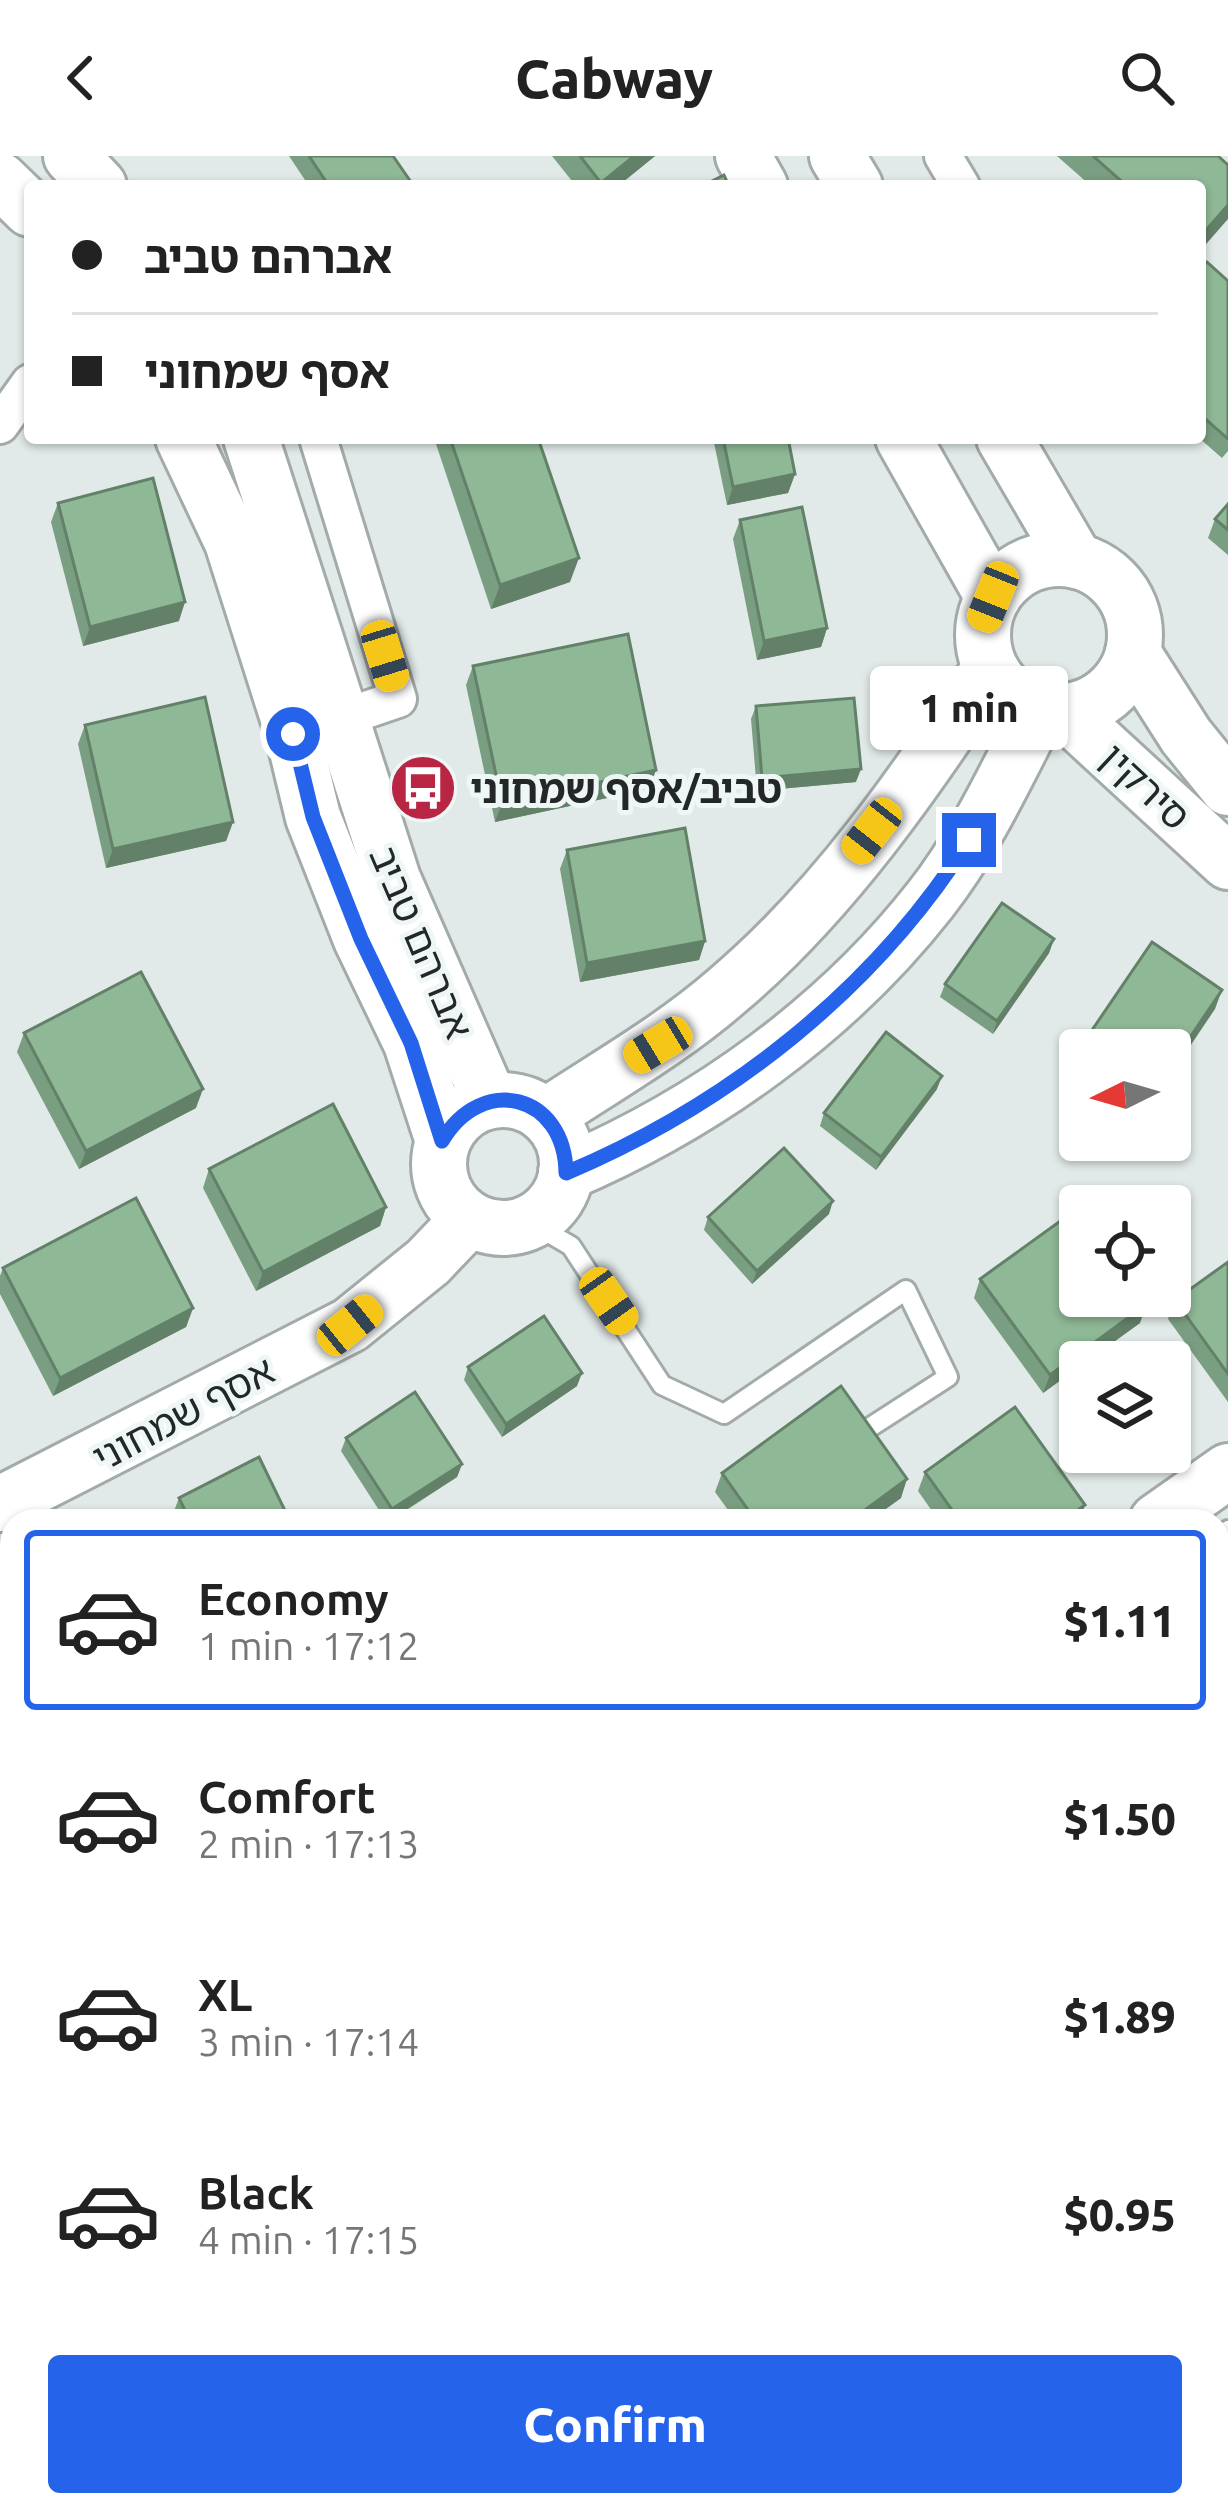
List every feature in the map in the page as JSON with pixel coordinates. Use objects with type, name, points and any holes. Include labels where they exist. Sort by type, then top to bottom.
[{"type":"street","points":[[71,156],[93,180]]},
{"type":"street","points":[[0,180],[24,203]]},
{"type":"street","points":[[0,424],[24,391]]},
{"type":"street","name":"אברהם טביב","points":[[186,444],[316,727],[393,879],[490,1101]]},
{"type":"street","name":"אברהם טביב","points":[[253,444],[297,569],[316,727],[313,817],[361,939],[411,1043],[442,1141]]},
{"type":"street","points":[[316,727],[398,699],[320,444]]},
{"type":"street","points":[[907,444],[993,597]]},
{"type":"street","points":[[1008,444],[1076,561]]},
{"type":"street","points":[[1052,559],[1076,561],[1117,585],[1135,628],[1133,653],[1108,693],[1088,706],[1052,710],[1002,687],[990,668],[984,620],[993,597],[1028,565],[1052,559]]},
{"type":"street","name":"סירקין","points":[[1133,653],[1207,746],[1228,788]]},
{"type":"street","points":[[545,1116],[658,1045],[774,947],[945,738],[990,668]]},
{"type":"street","points":[[566,1173],[620,1150],[749,1074],[871,966],[932,898],[1052,710]]},
{"type":"street","name":"סירקין","points":[[1052,710],[1228,862]]},
{"type":"street","points":[[509,1100],[545,1116],[566,1152],[559,1197],[530,1222],[493,1228],[469,1220],[442,1185],[442,1141],[470,1108],[490,1101],[509,1100]]},
{"type":"street","name":"אסף שמחוני","points":[[0,1504],[350,1325],[428,1262],[469,1220]]},
{"type":"street","points":[[1173,1509],[1228,1471]]},
{"type":"lane","points":[[530,1222],[572,1246],[662,1385],[724,1414],[906,1290],[948,1377],[872,1426]]},
{"type":"building","points":[[309,156],[393,156],[410,180],[325,180]]},
{"type":"building","points":[[580,156],[634,156],[605,180],[599,180]]},
{"type":"building","points":[[1093,156],[1218,156],[1228,165],[1228,205],[1206,230],[1206,180],[1120,180]]},
{"type":"building","points":[[1206,263],[1228,281],[1228,439],[1206,419]]},
{"type":"building","points":[[452,444],[540,444],[579,558],[500,585]]},
{"type":"building","points":[[724,444],[789,444],[795,474],[733,487]]},
{"type":"building","points":[[153,478],[185,602],[90,627],[58,503]]},
{"type":"building","points":[[1228,504],[1228,530],[1215,519]]},
{"type":"building","points":[[802,507],[827,628],[764,641],[740,520]]},
{"type":"building","points":[[628,634],[656,770],[502,803],[473,666]]},
{"type":"building","points":[[205,697],[233,822],[113,849],[85,725]]},
{"type":"building","points":[[854,698],[861,769],[762,778],[756,706]]},
{"type":"building","points":[[685,828],[705,941],[587,963],[567,850]]},
{"type":"building","points":[[1002,903],[1054,939],[997,1021],[945,984]]},
{"type":"building","points":[[1152,942],[1222,990],[1191,1036],[1191,1029],[1093,1029]]},
{"type":"building","points":[[141,972],[203,1089],[86,1151],[24,1033]]},
{"type":"building","points":[[886,1032],[942,1076],[881,1157],[824,1113]]},
{"type":"building","points":[[333,1104],[386,1207],[263,1272],[209,1169]]},
{"type":"building","points":[[784,1148],[833,1201],[757,1271],[708,1217]]},
{"type":"building","points":[[136,1198],[193,1308],[60,1378],[3,1268]]},
{"type":"building","points":[[1059,1222],[1059,1317],[1129,1317],[1096,1341],[1059,1341],[1059,1368],[1050,1375],[980,1279]]},
{"type":"building","points":[[1228,1262],[1228,1374],[1187,1317],[1191,1317],[1191,1289]]},
{"type":"building","points":[[544,1316],[582,1373],[506,1424],[468,1367]]},
{"type":"building","points":[[841,1386],[907,1479],[866,1509],[748,1509],[722,1473]]},
{"type":"building","points":[[415,1392],[462,1464],[392,1509],[346,1438]]},
{"type":"building","points":[[1015,1407],[1085,1505],[1079,1509],[951,1509],[925,1472]]},
{"type":"building","points":[[259,1457],[284,1509],[184,1509],[179,1498]]},
{"type":"place","name":"טביב/אסף שמחוני","points":[[423,788]]},
{"type":"route","points":[[293,734],[313,817],[361,939],[411,1043],[442,1141],[470,1108],[509,1100],[529,1105],[559,1132],[566,1173],[620,1150],[749,1074],[871,966],[932,898],[969,840]]}]
